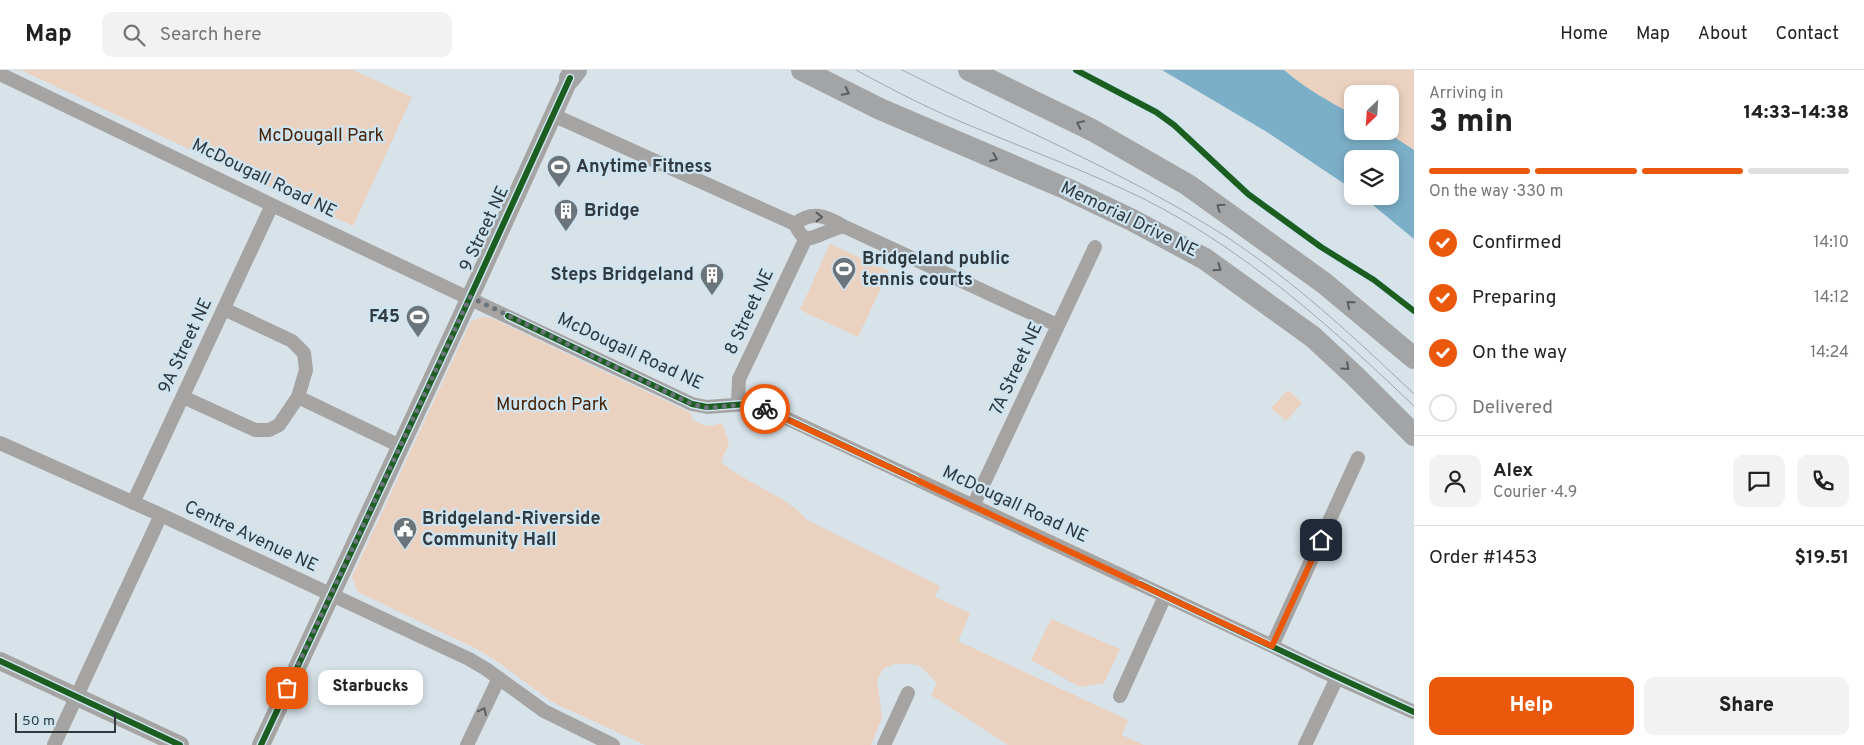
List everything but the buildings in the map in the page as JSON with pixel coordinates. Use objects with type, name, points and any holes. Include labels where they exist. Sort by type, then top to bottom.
[{"type":"highway","name":"Memorial Drive NE","points":[[802,70],[880,110],[1067,189],[1205,258],[1313,337],[1356,376],[1414,435]]},
{"type":"highway","points":[[968,70],[1092,130],[1188,185],[1263,237],[1324,283],[1414,358]]},
{"type":"street","name":"9 Street NE","points":[[261,745],[573,73]]},
{"type":"street","name":"McDougall Road NE","points":[[0,74],[692,404],[707,408],[747,404],[771,411],[1337,678],[1414,712]]},
{"type":"street","points":[[553,115],[795,224],[798,233],[806,238],[814,238],[843,226]]},
{"type":"street","name":"9A Street NE","points":[[133,503],[272,205]]},
{"type":"street","points":[[795,224],[802,218],[827,216],[843,226],[1057,325]]},
{"type":"street","name":"8 Street NE","points":[[738,404],[739,379],[806,238]]},
{"type":"street","name":"7A Street NE","points":[[973,506],[1095,247]]},
{"type":"street","points":[[183,397],[255,430],[269,430],[279,425],[298,397],[306,370],[304,353],[292,341],[224,309]]},
{"type":"street","points":[[298,397],[400,446]]},
{"type":"street","name":"Centre Avenue NE","points":[[0,443],[161,515],[470,659],[544,712],[613,745]]},
{"type":"street","points":[[1272,646],[1358,458]]},
{"type":"street","points":[[54,745],[161,515]]},
{"type":"street","points":[[1120,696],[1165,596]]},
{"type":"street","points":[[0,660],[180,745]]},
{"type":"street","points":[[467,745],[498,678]]},
{"type":"street","points":[[1305,745],[1337,678]]},
{"type":"street","points":[[884,745],[908,694]]},
{"type":"green space","name":"McDougall Park","points":[[21,70],[353,70],[412,97],[353,226]]},
{"type":"green space","points":[[1284,70],[1414,70],[1414,150],[1399,140],[1399,85],[1344,85],[1344,110]]},
{"type":"green space","name":"Bridgeland public tennis courts","points":[[830,244],[889,271],[858,337],[800,310]]},
{"type":"green space","name":"Murdoch Park","points":[[483,317],[494,319],[691,413],[692,419],[700,424],[710,426],[722,423],[729,443],[721,462],[726,466],[785,501],[807,520],[940,586],[935,597],[970,613],[958,641],[1128,720],[1122,735],[1144,745],[1008,745],[931,695],[937,683],[920,666],[895,664],[884,668],[877,680],[882,718],[871,745],[645,745],[552,702],[479,650],[358,592],[352,577],[471,321]]},
{"type":"green space","points":[[1288,390],[1302,403],[1286,421],[1271,408]]},
{"type":"green space","points":[[1051,619],[1120,649],[1104,683],[1080,687],[1031,660]]},
{"type":"water","points":[[1162,70],[1284,70],[1308,88],[1344,110],[1344,140],[1399,140],[1414,150],[1414,239],[1373,205],[1399,205],[1399,150],[1344,150],[1344,184],[1267,132]]},
{"type":"tram line","points":[[856,70],[936,111],[1142,198],[1217,241],[1286,292],[1351,347],[1414,406]]},
{"type":"tram line","points":[[902,70],[1103,167],[1219,232],[1296,288],[1344,329],[1414,394]]},
{"type":"cycle path","points":[[1076,70],[1156,112],[1174,125],[1248,194],[1321,247],[1374,280],[1414,311]]},
{"type":"cycle path","points":[[261,745],[570,78]]},
{"type":"cycle path","points":[[508,316],[692,404],[707,407],[747,404],[761,407],[915,479]]},
{"type":"cycle path","points":[[1140,584],[1414,712]]},
{"type":"cycle path","points":[[0,661],[180,745]]},
{"type":"way so far","points":[[287,688],[470,297],[692,404],[707,408],[747,404],[765,409]]},
{"type":"place","name":"Anytime Fitness","points":[[559,188]]},
{"type":"place","name":"Bridge","points":[[566,232]]},
{"type":"place","name":"Bridgeland public tennis courts","points":[[844,290]]},
{"type":"place","name":"Steps Bridgeland","points":[[712,296]]},
{"type":"place","name":"F45","points":[[418,338]]},
{"type":"place","name":"Bridgeland-Riverside Community Hall","points":[[405,550]]},
{"type":"place","name":"Starbucks","points":[[287,688]]},
{"type":"route","points":[[765,409],[1272,646],[1321,540]]}]
